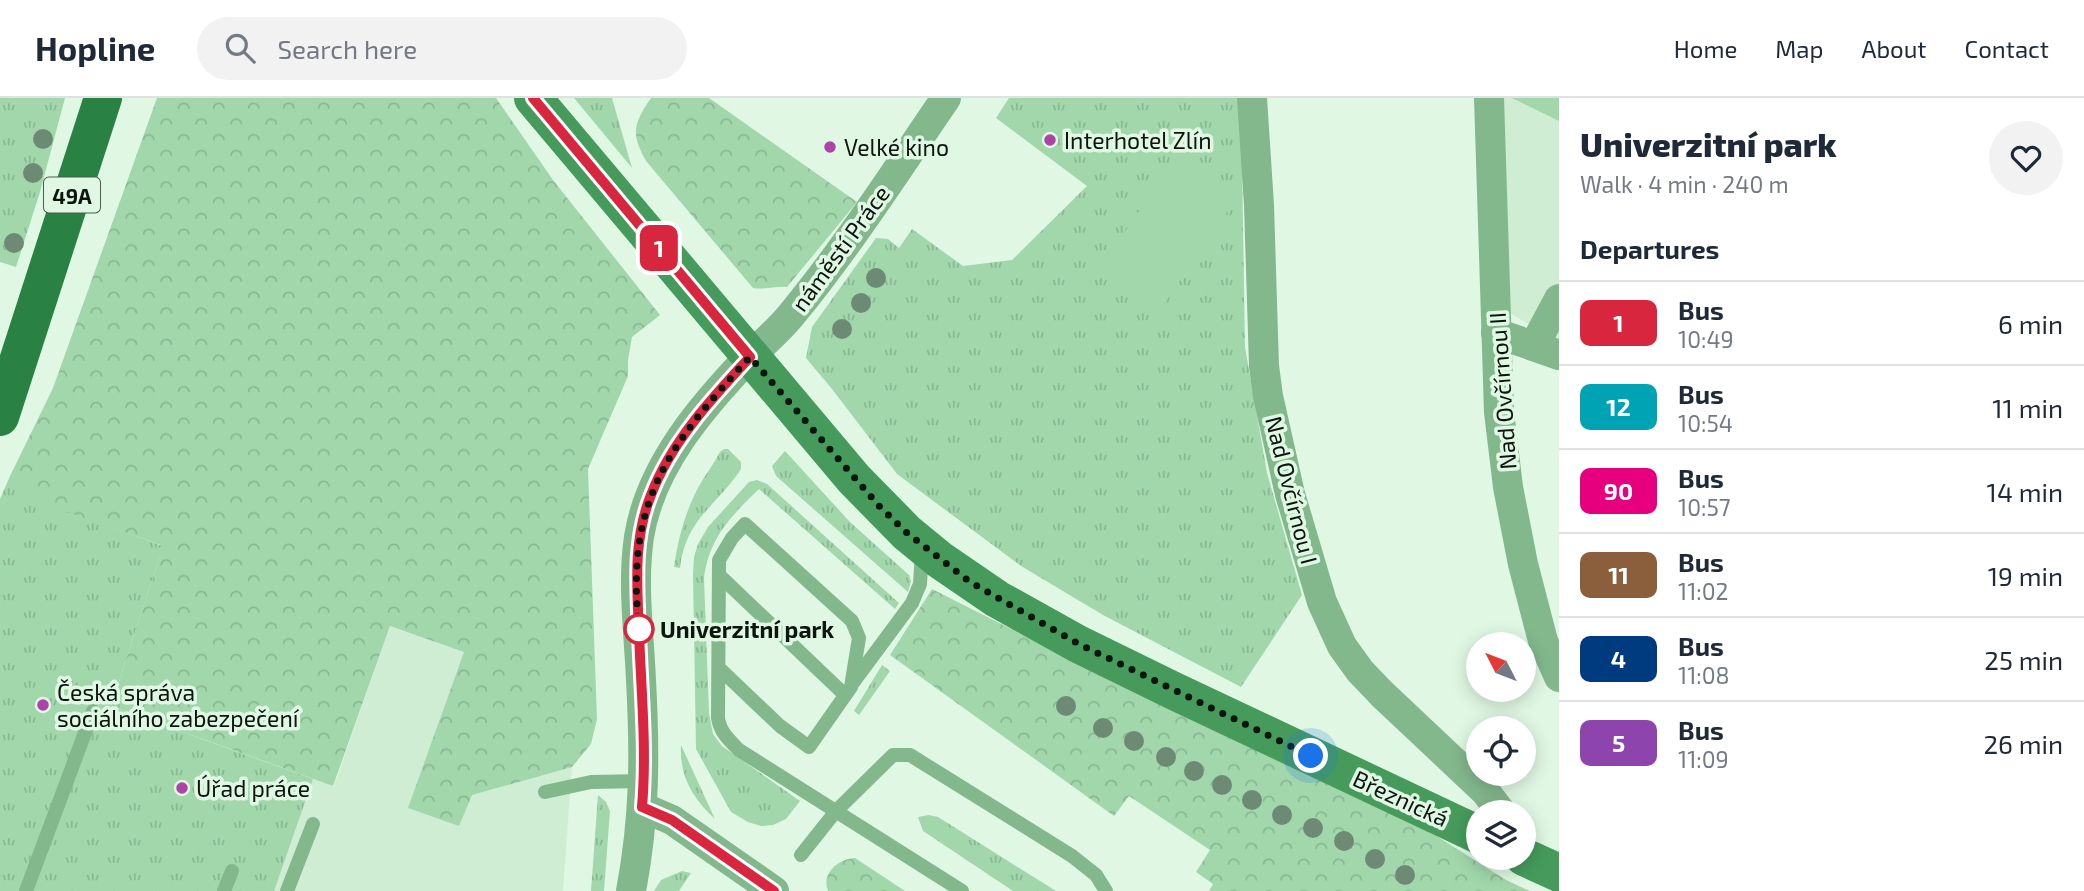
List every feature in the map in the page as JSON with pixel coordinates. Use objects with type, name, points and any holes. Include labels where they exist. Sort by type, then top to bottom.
[{"type":"main road","name":"49A","points":[[0,417],[103,98]]},
{"type":"main road","name":"Březnická","points":[[533,98],[854,479],[923,546],[998,599],[1068,638],[1466,829]]},
{"type":"main road","points":[[1536,862],[1559,873]]},
{"type":"street","name":"náměstí Práce","points":[[631,891],[643,794],[636,573],[643,517],[660,474],[674,450],[716,393],[807,295],[946,98]]},
{"type":"street","name":"Nad Ovčírnou I","points":[[1252,98],[1265,376],[1290,494],[1322,602],[1342,646],[1355,665],[1492,800]]},
{"type":"street","name":"Nad Ovčírnou II","points":[[1489,98],[1499,412],[1508,487],[1543,640],[1559,677]]},
{"type":"street","points":[[1496,332],[1546,351],[1559,299]]},
{"type":"street","points":[[643,794],[672,820],[774,891]]},
{"type":"lane","points":[[848,691],[859,638],[852,621],[745,524],[719,560],[718,718],[727,739],[739,750],[962,891]]},
{"type":"lane","points":[[719,668],[780,726],[809,747],[912,603],[920,584],[923,546]]},
{"type":"lane","points":[[719,576],[848,691]]},
{"type":"lane","points":[[26,891],[93,711]]},
{"type":"lane","points":[[801,855],[836,811],[893,755],[910,755],[1072,856],[1096,875],[1106,891]]},
{"type":"lane","points":[[545,792],[592,782],[643,794]]},
{"type":"lane","points":[[288,891],[313,824]]},
{"type":"lane","points":[[224,891],[232,871]]},
{"type":"shaded area","points":[[1498,98],[1559,98],[1559,341],[1511,314],[1507,302]]},
{"type":"shaded area","points":[[390,626],[465,652],[411,800],[572,767],[563,891],[270,891],[313,779],[334,786]]},
{"type":"green space","points":[[0,98],[65,98],[40,192],[16,267],[0,262]]},
{"type":"green space","name":"Univerzitní park","points":[[157,98],[496,98],[553,180],[660,315],[632,337],[628,376],[588,469],[597,719],[591,744],[572,767],[472,795],[459,826],[408,808],[464,652],[390,626],[333,786],[111,706],[161,545],[33,500],[11,474],[53,388]]},
{"type":"green space","points":[[574,98],[612,98],[632,168]]},
{"type":"green space","points":[[651,98],[709,98],[857,202],[787,287],[753,288],[646,161],[638,143],[636,128]]},
{"type":"green space","points":[[1009,98],[1241,98],[1245,347],[1267,473],[1302,595],[1241,687],[1103,615],[1021,566],[897,474],[806,358],[812,327],[876,238],[888,239],[899,248],[912,229],[963,266],[1012,260],[1087,186],[996,118]]},
{"type":"green space","points":[[1512,98],[1559,98],[1559,121]]},
{"type":"green space","points":[[1176,158],[1236,199],[1161,308],[1101,266]]},
{"type":"green space","points":[[724,449],[728,449],[741,462],[741,469],[695,525],[683,551],[680,568],[674,567],[690,506],[701,482]]},
{"type":"green space","points":[[785,451],[850,522],[909,575],[911,581],[908,592],[776,476],[772,466]]},
{"type":"green space","points":[[11,474],[34,499],[163,546],[111,706],[313,779],[274,891],[0,891],[0,499]]},
{"type":"green space","points":[[757,480],[767,484],[899,603],[895,609],[759,489],[731,518],[716,539],[704,578],[709,713],[713,734],[722,746],[800,801],[786,819],[773,825],[761,826],[731,812],[696,749],[693,574],[698,544],[708,527],[749,482]]},
{"type":"green space","points":[[932,589],[1041,644],[1394,809],[1466,855],[1466,870],[1490,870],[1530,891],[1209,891],[1213,884],[1196,872],[1210,850],[1129,796],[1114,816],[890,655]]},
{"type":"green space","points":[[882,665],[890,671],[859,715],[854,711]]},
{"type":"green space","points":[[681,745],[715,819],[689,786],[682,767]]},
{"type":"green space","points":[[598,795],[606,802],[610,811],[604,891],[591,891]]},
{"type":"green space","points":[[918,817],[938,817],[1056,891],[1013,891],[923,831]]},
{"type":"green space","points":[[855,858],[905,891],[828,891],[827,878],[832,868]]},
{"type":"green space","points":[[682,871],[691,873],[679,891],[654,891],[661,880]]},
{"type":"bus line","name":"1","points":[[533,98],[750,357],[716,393],[674,450],[660,474],[643,517],[636,573],[645,756],[642,807],[672,820],[774,891]]},
{"type":"place","name":"Interhotel Zlín","points":[[1050,140]]},
{"type":"place","name":"Velké kino","points":[[830,147]]},
{"type":"place","name":"Univerzitní park","points":[[639,629]]},
{"type":"place","name":"Česká správa sociálního zabezpečení","points":[[43,705]]},
{"type":"place","name":"Úřad práce","points":[[182,788]]},
{"type":"route","points":[[639,629],[636,573],[639,538],[650,496],[674,450],[716,393],[750,357],[880,507],[907,533],[970,582],[1079,644],[1311,756]]}]
